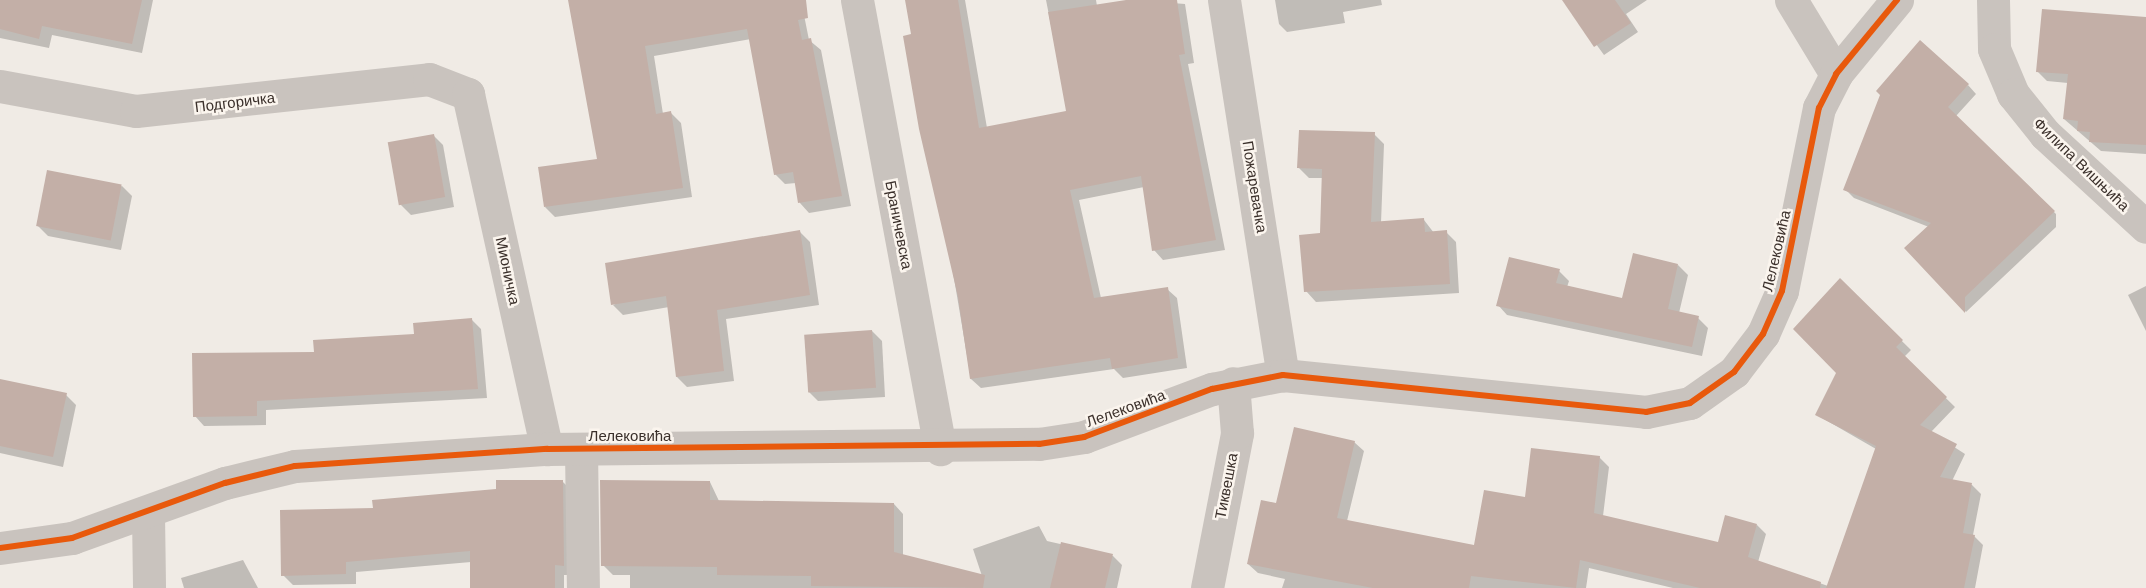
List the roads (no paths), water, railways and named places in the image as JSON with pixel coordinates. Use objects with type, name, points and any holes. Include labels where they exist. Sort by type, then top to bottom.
[{"type":"street","name":"Браничевска","points":[[856,0],[940,449]]},
{"type":"street","name":"Пожаревачка","points":[[1224,0],[1283,375]]},
{"type":"street","points":[[1791,0],[1836,74]]},
{"type":"street","name":"Лелековића","points":[[0,548],[72,538],[148,514],[225,483],[295,466],[547,449],[940,449],[1084,437],[1233,383],[1283,375],[1646,412],[1690,403],[1734,372],[1763,334],[1782,291],[1819,108],[1836,74],[1897,0]]},
{"type":"street","name":"Филипа Вишњића","points":[[1993,0],[1994,49],[2013,94],[2045,134],[2146,227]]},
{"type":"street","name":"Подгоричка","points":[[0,86],[136,111],[429,79],[468,94]]},
{"type":"street","name":"Мионичка","points":[[468,94],[547,449]]},
{"type":"street","name":"Тиквешка","points":[[1207,588],[1237,433],[1233,383]]},
{"type":"street","points":[[581,448],[583,588]]},
{"type":"street","points":[[148,514],[149,588]]}]
